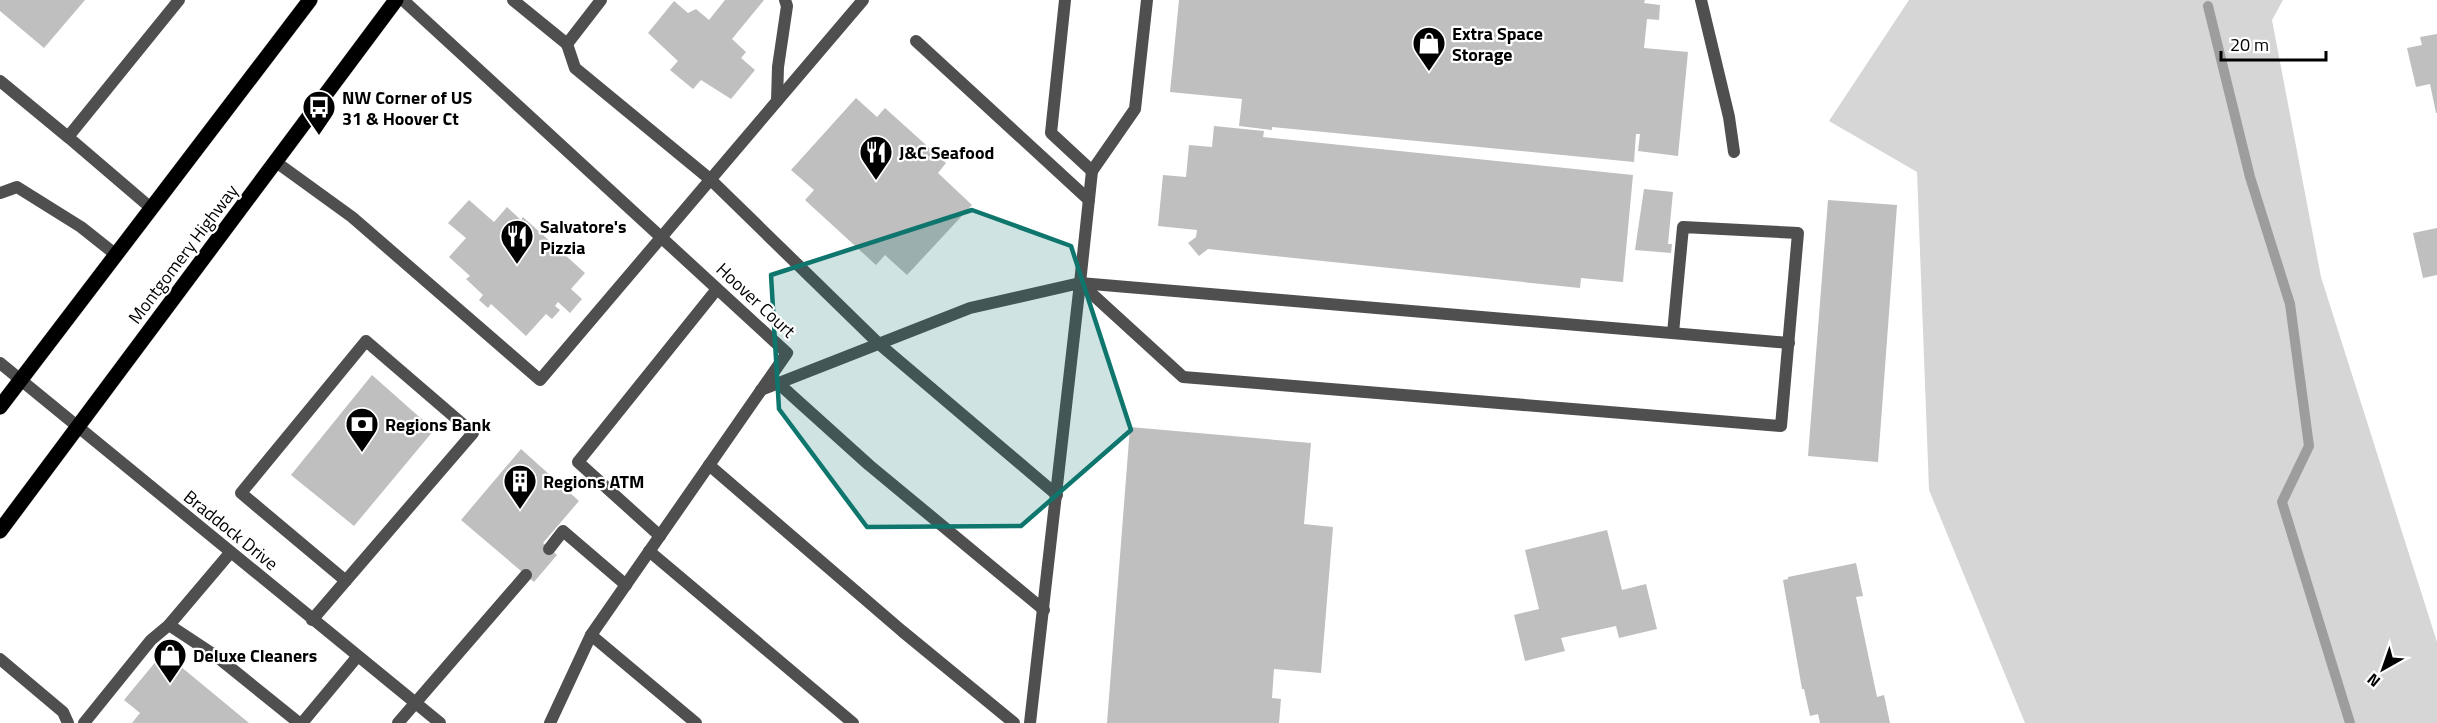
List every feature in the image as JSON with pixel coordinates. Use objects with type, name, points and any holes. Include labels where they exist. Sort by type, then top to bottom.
[{"type":"main road","points":[[0,407],[310,0]]},
{"type":"main road","name":"Montgomery Highway","points":[[0,531],[396,0]]},
{"type":"street","points":[[68,137],[179,0]]},
{"type":"street","name":"Hoover Court","points":[[403,0],[787,353],[591,635],[550,723]]},
{"type":"street","points":[[513,0],[567,44],[575,68],[711,180],[878,343],[1057,495]]},
{"type":"street","points":[[567,44],[601,0]]},
{"type":"street","points":[[777,101],[778,67],[787,6],[785,0]]},
{"type":"street","points":[[276,162],[352,217],[540,380],[863,0]]},
{"type":"street","points":[[1065,0],[1052,133],[1092,171]]},
{"type":"street","points":[[1030,723],[1092,171],[1135,109],[1147,0]]},
{"type":"street","points":[[1701,0],[1729,117],[1734,152]]},
{"type":"street","points":[[916,41],[1089,200]]},
{"type":"street","points":[[0,81],[151,208]]},
{"type":"street","points":[[0,193],[17,187],[81,227],[115,254]]},
{"type":"street","points":[[1080,283],[1182,377],[1781,426],[1798,233],[1683,227],[1673,333]]},
{"type":"street","points":[[760,390],[970,308],[1080,283],[1789,343]]},
{"type":"street","points":[[660,536],[578,462],[717,289]]},
{"type":"street","points":[[312,620],[346,582],[473,433],[366,341],[241,493],[346,582]]},
{"type":"street","name":"Braddock Drive","points":[[0,363],[440,723]]},
{"type":"street","points":[[778,383],[869,465],[1044,610]]},
{"type":"street","points":[[710,465],[902,631],[1014,723]]},
{"type":"street","points":[[549,549],[563,531],[626,585]]},
{"type":"street","points":[[650,551],[853,723]]},
{"type":"street","points":[[84,723],[151,640],[169,625],[230,553]]},
{"type":"street","points":[[398,723],[526,575]]},
{"type":"street","points":[[169,625],[216,656],[300,723],[357,657]]},
{"type":"street","points":[[591,635],[696,723]]},
{"type":"street","points":[[0,659],[63,712],[68,723]]},
{"type":"highlighted area","points":[[972,210],[1071,246],[1131,430],[1021,526],[867,527],[779,409],[771,275]]},
{"type":"shaded area","points":[[1909,0],[2283,0],[2272,20],[2321,277],[2437,642],[2437,723],[2025,723],[1929,490],[1917,172],[1829,121]]},
{"type":"building","points":[[0,0],[85,0],[44,48],[0,11]]},
{"type":"building","points":[[725,0],[764,0],[732,39],[746,52],[741,58],[755,70],[731,99],[701,80],[693,89],[670,70],[678,61],[648,33],[674,1],[688,13],[696,9],[709,20]]},
{"type":"building","name":"Extra Space Storage","points":[[1179,0],[1645,0],[1644,3],[1660,5],[1659,20],[1647,19],[1644,48],[1688,52],[1678,156],[1638,151],[1640,134],[1636,134],[1634,162],[1272,127],[1272,130],[1239,126],[1242,99],[1170,92]]},
{"type":"building","points":[[2437,34],[2436,113],[2430,84],[2416,87],[2407,48],[2422,45],[2420,37]]},
{"type":"building","name":"J&C Seafood","points":[[856,98],[877,117],[885,108],[946,163],[938,173],[972,205],[907,275],[885,255],[876,265],[805,200],[814,190],[791,170]]},
{"type":"building","points":[[1214,126],[1264,131],[1263,137],[1633,175],[1623,282],[1581,278],[1580,288],[1208,249],[1199,256],[1188,243],[1196,237],[1197,230],[1158,226],[1163,175],[1186,177],[1189,145],[1212,147]]},
{"type":"building","points":[[1644,189],[1673,192],[1668,244],[1672,244],[1671,253],[1635,250]]},
{"type":"building","name":"Salvatore's Pizzia","points":[[469,200],[494,222],[507,207],[521,220],[523,217],[585,273],[571,289],[582,299],[570,313],[558,302],[555,306],[560,310],[552,319],[546,314],[526,336],[491,304],[488,308],[479,300],[483,295],[466,279],[470,276],[449,257],[466,238],[448,223]]},
{"type":"building","points":[[1828,200],[1897,205],[1878,462],[1808,456]]},
{"type":"building","points":[[2437,228],[2437,275],[2423,278],[2413,233]]},
{"type":"building","name":"Regions Bank","points":[[372,375],[434,430],[354,526],[291,475]]},
{"type":"building","points":[[1130,427],[1311,443],[1304,524],[1333,527],[1321,673],[1274,669],[1272,698],[1281,699],[1279,723],[1107,723]]},
{"type":"building","name":"Regions ATM","points":[[521,449],[579,501],[543,543],[557,555],[534,582],[461,520]]},
{"type":"building","points":[[1607,530],[1622,590],[1646,584],[1657,629],[1619,638],[1616,626],[1561,638],[1565,651],[1525,661],[1514,615],[1539,609],[1525,550]]},
{"type":"building","points":[[1856,563],[1863,596],[1856,597],[1877,697],[1884,695],[1890,723],[1820,723],[1818,714],[1810,716],[1804,689],[1802,689],[1783,580]]},
{"type":"building","name":"Deluxe Cleaners","points":[[162,654],[249,723],[132,723],[140,713],[124,700]]},
{"type":"waterway","points":[[2208,6],[2250,177],[2290,304],[2309,446],[2282,502],[2350,723]]},
{"type":"place","name":"Extra Space Storage","points":[[1429,72]]},
{"type":"place","name":"NW Corner of US 31 & Hoover Ct","points":[[319,136]]},
{"type":"place","name":"J&C Seafood","points":[[876,181]]},
{"type":"place","name":"Salvatore's Pizzia","points":[[517,265]]},
{"type":"place","name":"Regions Bank","points":[[362,453]]},
{"type":"place","name":"Regions ATM","points":[[520,510]]},
{"type":"place","name":"Deluxe Cleaners","points":[[170,684]]}]
